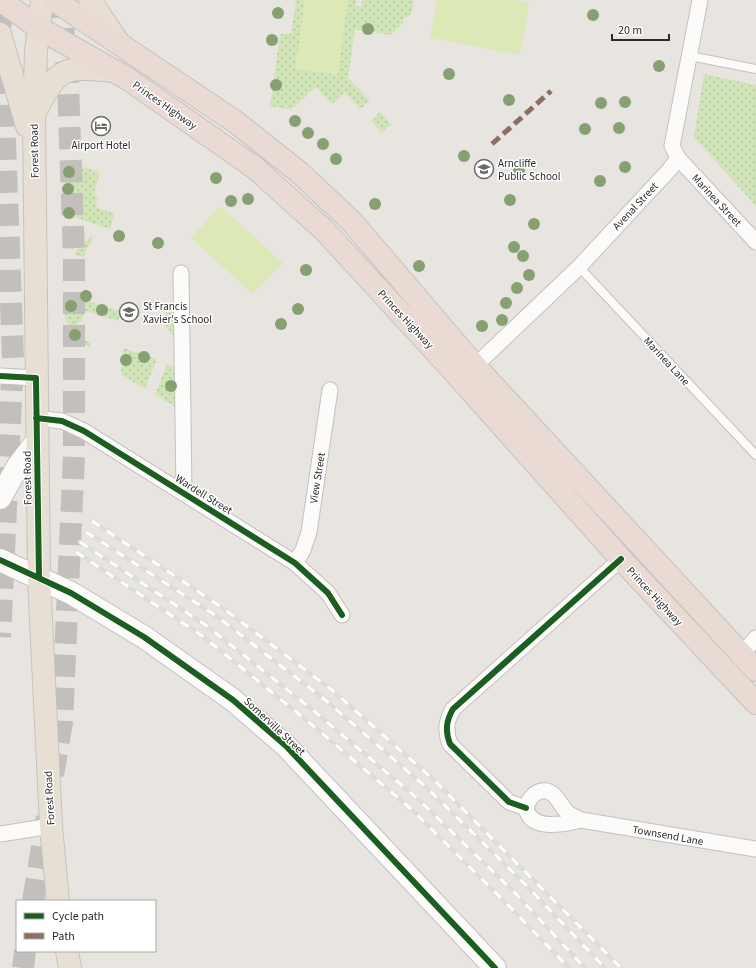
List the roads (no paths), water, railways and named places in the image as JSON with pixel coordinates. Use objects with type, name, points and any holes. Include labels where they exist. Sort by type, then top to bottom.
[{"type":"highway","name":"Princes Highway","points":[[0,0],[39,28],[115,71],[255,168],[324,230],[447,364],[621,559],[756,703]]},
{"type":"highway","name":"Princes Highway","points":[[54,0],[237,123],[300,173],[352,222],[475,366],[749,646],[756,670]]},
{"type":"main road","name":"Forest Road","points":[[42,0],[34,114],[36,418],[39,578],[51,826],[58,900]]},
{"type":"main road","points":[[90,0],[118,42]]},
{"type":"main road","points":[[0,34],[13,76],[34,157]]},
{"type":"main road","points":[[34,114],[53,80],[64,72],[83,69],[115,71]]},
{"type":"street","points":[[678,158],[672,146],[700,0]]},
{"type":"street","name":"Avenal Street","points":[[475,366],[579,267],[670,169],[678,158]]},
{"type":"street","name":"Marinea Street","points":[[678,158],[756,242]]},
{"type":"street","points":[[181,272],[184,493]]},
{"type":"street","points":[[0,376],[36,378]]},
{"type":"street","name":"View Street","points":[[296,563],[303,550],[309,532],[330,390]]},
{"type":"street","name":"Wardell Street","points":[[36,418],[62,421],[84,431],[296,563],[328,593],[342,615]]},
{"type":"street","points":[[0,498],[18,466],[37,441]]},
{"type":"street","points":[[526,808],[509,802],[450,744],[446,735],[448,717],[453,709],[621,559]]},
{"type":"street","name":"Somerville Street","points":[[0,560],[71,593],[144,637],[233,700],[286,746],[494,968]]},
{"type":"street","name":"Townsend Lane","points":[[581,820],[566,810],[552,793],[548,792],[542,791],[534,794],[526,808],[530,818],[540,823],[556,825],[581,820],[756,849]]},
{"type":"street","points":[[0,834],[51,826]]},
{"type":"lane","points":[[690,56],[756,69]]},
{"type":"lane","name":"Marinea Lane","points":[[579,267],[756,455]]},
{"type":"tunnel","points":[[53,775],[62,722],[74,456],[74,257],[68,83],[61,0]]},
{"type":"tunnel","points":[[0,6],[13,358],[0,637]]},
{"type":"tunnel","points":[[33,900],[47,817]]},
{"type":"tunnel","points":[[23,968],[25,952]]},
{"type":"railway","points":[[92,521],[220,606],[332,690],[434,780],[621,968]]},
{"type":"railway","points":[[86,532],[215,615],[324,699],[427,788],[525,884],[605,968]]},
{"type":"railway","points":[[80,542],[207,626],[314,711],[418,799],[516,894],[585,968]]},
{"type":"railway","points":[[76,552],[201,635],[305,719],[410,808],[569,968]]},
{"type":"place","name":"Airport Hotel","points":[[101,126]]},
{"type":"place","name":"Arncliffe Public School","points":[[484,169]]},
{"type":"place","name":"St Francis Xavier's School","points":[[129,312]]}]
